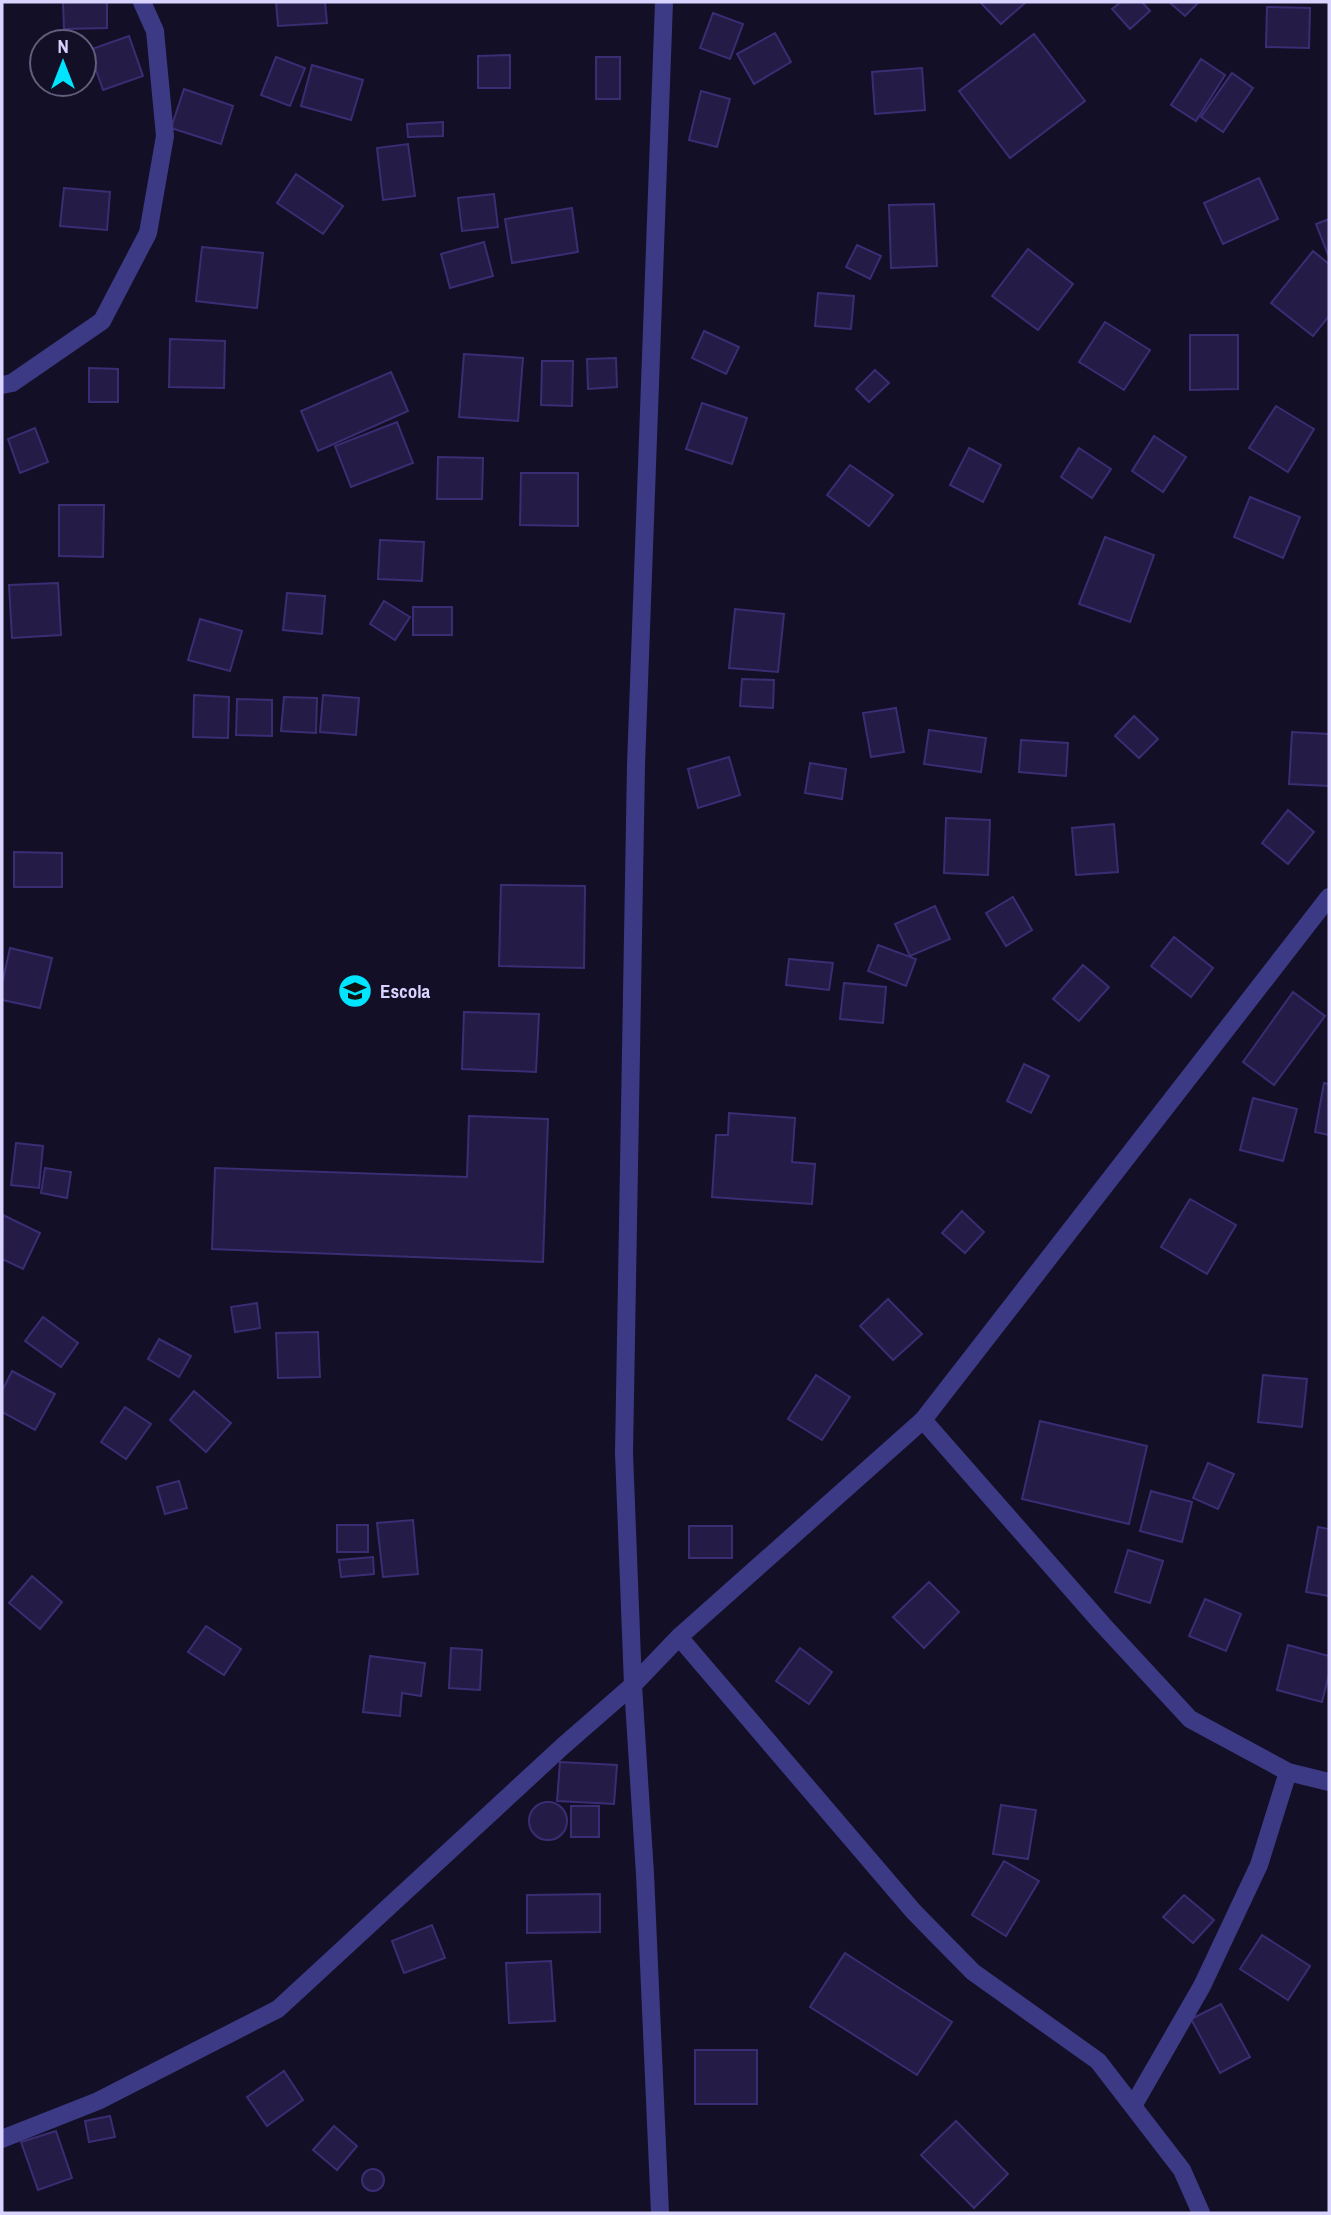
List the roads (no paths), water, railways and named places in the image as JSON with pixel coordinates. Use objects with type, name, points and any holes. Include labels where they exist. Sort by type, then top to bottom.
[{"type":"street","points":[[2,386],[12,383],[102,321],[148,233],[165,136],[155,32],[142,2]]},
{"type":"street","points":[[660,2213],[624,1453],[636,765],[664,2]]},
{"type":"street","points":[[2,2139],[97,2101],[278,2009],[552,1756],[633,1685],[679,1637],[923,1420],[1329,897]]},
{"type":"street","points":[[923,1420],[1189,1719],[1288,1772],[1329,1782]]},
{"type":"street","points":[[679,1637],[914,1912],[973,1972],[1098,2061],[1182,2170],[1201,2213]]},
{"type":"street","points":[[1133,2106],[1202,1986],[1259,1865],[1288,1772]]},
{"type":"place","name":"Escola","points":[[355,991]]}]
